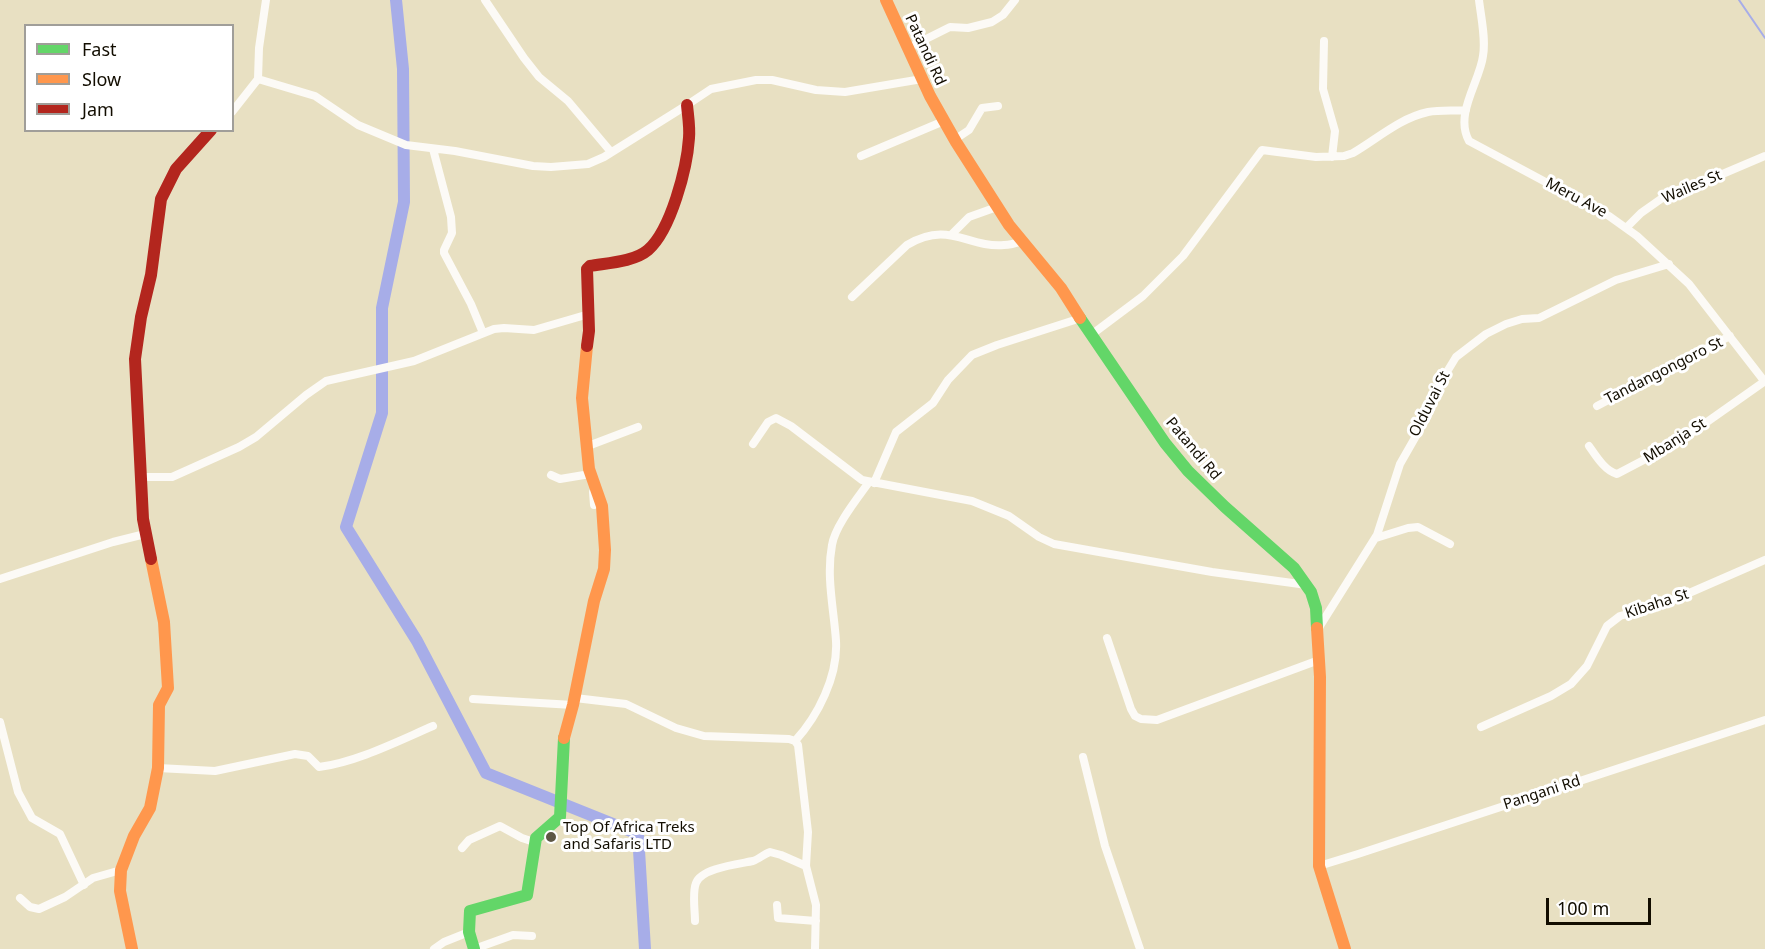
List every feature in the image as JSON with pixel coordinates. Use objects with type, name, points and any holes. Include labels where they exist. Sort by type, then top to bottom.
[{"type":"street","points":[[234,109],[258,79],[259,48],[266,0]]},
{"type":"street","points":[[485,0],[539,76],[568,101],[612,152]]},
{"type":"street","name":"Patandi Rd","points":[[886,0],[922,79],[954,140],[997,207],[1061,288],[1165,443],[1188,471],[1225,507],[1281,555],[1307,585],[1316,608],[1318,630],[1319,866],[1345,949]]},
{"type":"street","points":[[908,48],[950,27],[968,28],[992,22],[1003,15],[1015,0]]},
{"type":"street","name":"Meru Ave","points":[[1479,0],[1483,57],[1466,110],[1465,133],[1471,143],[1589,205],[1626,228],[1669,264],[1706,304],[1765,381]]},
{"type":"street","points":[[1324,41],[1323,89],[1335,131],[1332,157]]},
{"type":"street","points":[[258,79],[315,96],[358,126],[397,142],[533,166],[552,167],[588,164],[612,152],[711,88],[756,80],[772,80],[816,90],[845,92],[922,79]]},
{"type":"street","points":[[532,936],[513,935],[474,949],[469,932],[468,916],[471,910],[527,895],[534,842],[540,833],[560,817],[562,743],[574,701],[594,601],[604,568],[604,521],[602,506],[590,474],[582,398],[589,314],[588,267],[645,252],[654,243],[666,223],[680,179],[688,144],[687,105]]},
{"type":"street","points":[[954,140],[969,130],[982,108],[998,106]]},
{"type":"street","points":[[1091,335],[1143,296],[1183,256],[1260,151],[1316,157],[1353,153],[1402,122],[1418,115],[1436,111],[1466,110]]},
{"type":"street","points":[[861,156],[944,121]]},
{"type":"street","points":[[132,949],[120,891],[121,870],[134,836],[148,814],[158,768],[159,705],[168,688],[166,635],[145,534],[135,358],[151,274],[161,199],[176,170],[209,132]]},
{"type":"street","points":[[433,148],[452,232],[444,253],[471,304],[483,333]]},
{"type":"street","name":"Wailes St","points":[[1626,228],[1641,213],[1668,194],[1699,184],[1765,156]]},
{"type":"street","points":[[952,234],[969,217],[997,207]]},
{"type":"street","points":[[852,297],[911,243],[942,234],[952,234],[996,245],[1023,241]]},
{"type":"street","name":"Olduvai St","points":[[1318,630],[1376,538],[1400,464],[1428,415],[1442,380],[1456,357],[1486,334],[1506,324],[1522,319],[1539,318],[1616,279],[1669,264]]},
{"type":"street","points":[[140,477],[172,477],[239,447],[277,421],[306,395],[326,381],[414,361],[483,333],[504,327],[534,330],[589,314]]},
{"type":"street","points":[[795,741],[809,723],[824,694],[836,650],[830,568],[832,542],[844,519],[871,483],[896,432],[933,403],[948,380],[972,355],[1081,318]]},
{"type":"street","name":"Tandangongoro St","points":[[1597,406],[1731,336]]},
{"type":"street","name":"Mbanja St","points":[[1589,446],[1612,473],[1617,474],[1680,441],[1765,381]]},
{"type":"street","points":[[753,444],[768,422],[776,418],[791,426],[855,475],[871,483],[972,501],[1009,516],[1039,537],[1054,544],[1212,572],[1307,585]]},
{"type":"street","points":[[588,446],[638,427]]},
{"type":"street","points":[[550,475],[561,479],[590,474]]},
{"type":"street","points":[[594,505],[593,492],[595,489]]},
{"type":"street","points":[[1376,538],[1418,527],[1450,544]]},
{"type":"street","points":[[0,579],[113,542],[145,534]]},
{"type":"street","name":"Kibaha St","points":[[1481,727],[1551,696],[1571,684],[1587,666],[1607,626],[1620,616],[1675,600],[1765,560]]},
{"type":"street","points":[[1107,638],[1131,709],[1136,716],[1147,720],[1157,720],[1195,707],[1319,660]]},
{"type":"street","points":[[473,699],[626,704],[675,729],[704,736],[792,739],[795,741],[798,745],[808,832],[806,866],[816,905],[816,949]]},
{"type":"street","name":"Pangani Rd","points":[[1319,866],[1765,720]]},
{"type":"street","points":[[0,722],[18,792],[32,818],[60,834],[84,885]]},
{"type":"street","points":[[158,768],[215,771],[295,754],[308,756],[320,767],[331,766],[433,726]]},
{"type":"street","points":[[1083,757],[1107,855],[1140,949]]},
{"type":"street","points":[[462,848],[470,840],[500,826],[534,842]]},
{"type":"street","points":[[695,921],[695,885],[698,879],[706,874],[731,864],[756,860],[770,852],[806,866]]},
{"type":"street","points":[[20,898],[30,907],[39,909],[65,897],[97,877],[121,870]]},
{"type":"street","points":[[777,905],[778,918],[816,921]]},
{"type":"street","points":[[434,949],[444,942],[469,932]]},
{"type":"waterway","points":[[396,0],[403,69],[404,202],[382,308],[382,413],[346,527],[417,641],[486,773],[638,834],[645,949]]},
{"type":"waterway","points":[[1739,0],[1765,38]]},
{"type":"traffic: fast","points":[[1080,318],[1165,443],[1188,471],[1294,568],[1311,592],[1316,608],[1317,628]]},
{"type":"traffic: fast","points":[[474,949],[469,932],[470,911],[527,895],[536,838],[560,817],[564,738]]},
{"type":"traffic: slow","points":[[886,0],[930,96],[956,142],[1009,225],[1061,288],[1080,318]]},
{"type":"traffic: slow","points":[[564,738],[594,601],[604,569],[602,506],[589,469],[582,398],[587,346]]},
{"type":"traffic: slow","points":[[132,949],[120,891],[121,870],[134,836],[150,808],[158,768],[159,705],[168,688],[164,622],[151,559]]},
{"type":"traffic: slow","points":[[1317,628],[1320,677],[1319,866],[1345,949]]},
{"type":"traffic: jam","points":[[587,346],[589,331],[587,269],[590,266],[620,261],[642,254],[656,241],[664,228],[676,198],[688,151],[687,105]]},
{"type":"traffic: jam","points":[[151,559],[143,519],[135,359],[141,317],[151,275],[161,199],[176,169],[209,132]]},
{"type":"place","name":"Top Of Africa Treks and Safaris LTD","points":[[551,837]]}]
